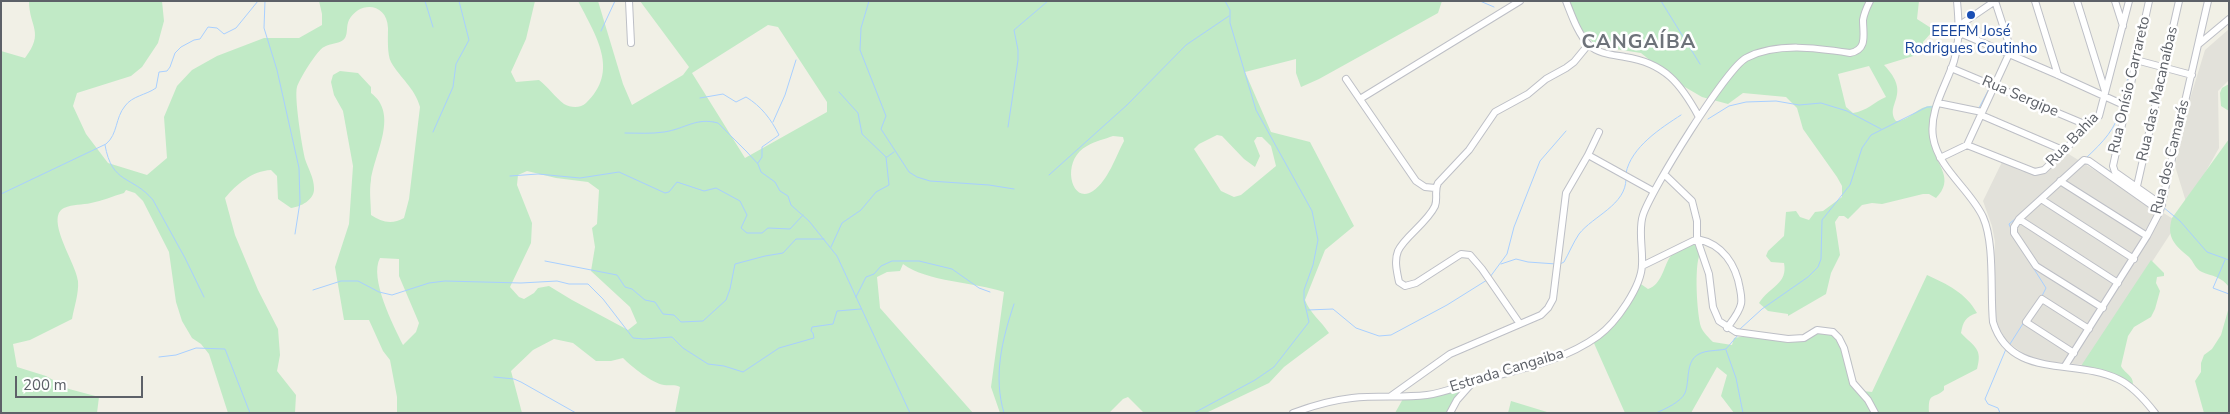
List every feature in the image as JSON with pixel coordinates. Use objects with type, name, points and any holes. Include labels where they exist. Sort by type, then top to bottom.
[{"type":"street","points":[[628,1],[631,43]]},
{"type":"street","points":[[1360,99],[1520,1]]},
{"type":"street","points":[[1566,1],[1576,25],[1588,44],[1603,52],[1639,59],[1660,68],[1682,87],[1699,117]]},
{"type":"street","name":"Estrada Cangaiba","points":[[1293,413],[1334,401],[1352,398],[1431,394],[1546,361],[1595,338],[1607,328],[1620,312],[1636,286],[1642,266],[1642,217],[1653,191],[1699,117],[1738,64],[1752,55],[1784,48],[1850,53],[1859,51],[1863,44],[1864,16],[1870,1]]},
{"type":"street","points":[[1957,1],[1960,33],[1932,130],[1934,145],[1940,158],[1967,193],[1986,224],[1989,239],[1993,322],[1998,335],[2011,351],[2027,360],[2065,366],[2118,379],[2133,389],[2155,413]]},
{"type":"street","points":[[1940,158],[1967,145],[2009,54],[2010,47],[1995,1],[1960,25]]},
{"type":"street","points":[[2035,1],[2058,74]]},
{"type":"street","points":[[2077,1],[2105,94]]},
{"type":"street","points":[[2115,1],[2123,27]]},
{"type":"street","name":"Rua Bahia","points":[[1967,145],[2038,172],[2044,170],[2065,151],[2101,112],[2129,1]]},
{"type":"street","name":"Rua Onísio Carrareto","points":[[2149,1],[2113,168],[2115,172],[2137,186],[2161,208]]},
{"type":"street","name":"Rua das Macanaíbas","points":[[2137,186],[2179,1]]},
{"type":"street","name":"Rua dos Camarás","points":[[2065,366],[2148,236],[2161,208],[2208,1]]},
{"type":"street","points":[[2199,44],[2229,19]]},
{"type":"street","points":[[1960,33],[2105,94],[2126,106]]},
{"type":"street","points":[[1520,324],[1482,269],[1470,255],[1463,254],[1457,256],[1416,283],[1405,286],[1399,282],[1396,266],[1398,251],[1416,232],[1435,206],[1435,188],[1469,150],[1495,112],[1528,94],[1546,79],[1566,68],[1574,62],[1588,44]]},
{"type":"street","points":[[2136,60],[2192,75]]},
{"type":"street","name":"Rua Sergipe","points":[[1951,68],[2089,126]]},
{"type":"street","points":[[1346,79],[1416,181],[1425,186],[1435,188]]},
{"type":"street","points":[[1938,104],[1981,113],[2065,151]]},
{"type":"street","points":[[1391,396],[1450,354],[1545,312],[1552,302],[1566,193],[1599,132]]},
{"type":"street","points":[[1588,155],[1653,191]]},
{"type":"street","points":[[2103,308],[2036,266],[2014,233],[2014,227],[2080,161],[2086,160],[2161,208]]},
{"type":"street","points":[[1664,174],[1692,201],[1697,220],[1697,239],[1709,274],[1714,312],[1719,321],[1727,328],[1736,332],[1795,339],[1804,338],[1817,330],[1833,332],[1844,348],[1853,383],[1870,403],[1875,413]]},
{"type":"street","points":[[2060,181],[2148,236]]},
{"type":"street","points":[[2041,199],[2134,258]]},
{"type":"street","points":[[2019,220],[2118,283]]},
{"type":"street","points":[[1642,266],[1697,239],[1704,240],[1726,254],[1736,268],[1741,304],[1727,328]]},
{"type":"street","points":[[2074,352],[2026,322],[2042,299],[2089,329]]},
{"type":"street","points":[[1450,413],[1457,400],[1473,382]]},
{"type":"shaded area","points":[[2229,29],[2229,80],[2218,91],[2219,148],[2187,205],[2175,166],[2189,102],[2205,50]]},
{"type":"shaded area","points":[[2067,153],[2178,222],[2085,365],[2045,361],[2027,356],[2006,341],[1997,323],[1993,301],[1995,242],[1992,226],[1983,201],[2002,162],[2021,171],[2038,174],[2048,171]]},
{"type":"green space","points":[[29,1],[162,1],[164,21],[158,43],[142,67],[131,76],[77,93],[73,106],[86,134],[108,163],[147,175],[167,158],[164,117],[177,86],[192,70],[217,56],[264,38],[299,38],[322,25],[319,1],[535,1],[526,39],[511,72],[516,82],[539,80],[564,104],[576,107],[586,103],[596,91],[602,78],[603,66],[602,53],[592,27],[578,1],[598,1],[623,84],[632,105],[683,75],[689,67],[640,1],[1442,1],[1438,13],[1319,79],[1301,87],[1296,73],[1296,59],[1245,72],[1271,132],[1310,142],[1354,226],[1325,250],[1305,300],[1329,333],[1284,367],[1269,383],[1206,413],[1144,413],[1128,397],[1123,399],[1109,413],[1000,413],[991,387],[1004,292],[925,275],[903,264],[900,271],[887,272],[877,277],[880,308],[973,413],[675,413],[680,387],[659,384],[648,378],[623,358],[611,361],[596,361],[573,343],[554,339],[533,350],[511,371],[522,413],[397,413],[397,397],[390,360],[383,351],[369,320],[344,320],[335,267],[349,224],[353,166],[343,111],[334,95],[331,82],[333,75],[340,71],[358,73],[371,87],[371,93],[379,102],[383,112],[383,134],[373,169],[370,193],[371,215],[387,222],[404,218],[409,199],[420,107],[415,94],[391,62],[388,50],[388,28],[383,13],[372,7],[365,7],[354,14],[349,20],[345,38],[321,49],[297,87],[297,111],[302,144],[314,184],[314,192],[310,199],[299,206],[291,208],[278,199],[277,176],[271,170],[257,173],[245,179],[225,198],[235,235],[258,290],[278,329],[280,355],[277,371],[296,395],[295,413],[228,413],[209,354],[201,344],[192,338],[182,321],[176,302],[169,252],[143,201],[135,193],[126,190],[124,193],[99,201],[64,208],[59,213],[59,231],[78,281],[72,319],[30,340],[13,344],[17,367],[46,376],[69,389],[99,397],[97,413],[1,413],[1,51],[25,58],[31,49],[35,35]],"holes":[[[768,25],[778,27],[827,102],[827,112],[745,158],[692,73]],[[1217,135],[1222,136],[1244,159],[1255,167],[1260,156],[1254,141],[1257,137],[1262,137],[1271,146],[1276,166],[1241,195],[1234,197],[1221,191],[1194,149],[1199,144]],[[1113,136],[1123,137],[1124,141],[1103,181],[1093,191],[1085,194],[1079,192],[1074,187],[1071,170],[1073,161],[1087,146]],[[527,171],[556,178],[588,182],[599,190],[597,224],[592,228],[595,247],[591,271],[630,307],[637,323],[628,330],[549,286],[538,288],[524,299],[519,297],[510,287],[531,243],[532,223],[517,185],[518,175]],[[380,258],[399,259],[399,276],[419,323],[416,332],[403,345],[384,302],[377,267]]]},
{"type":"green space","points":[[1570,1],[1919,1],[1917,19],[1931,28],[1932,32],[1923,42],[1923,53],[1884,65],[1896,84],[1897,91],[1893,115],[1896,121],[1901,121],[1929,106],[1934,106],[1932,142],[1943,172],[1944,185],[1936,198],[1929,194],[1923,194],[1882,204],[1872,203],[1862,205],[1848,219],[1844,216],[1839,216],[1835,222],[1840,255],[1831,273],[1826,294],[1788,316],[1788,314],[1768,311],[1759,303],[1781,280],[1785,270],[1784,263],[1771,262],[1766,256],[1768,251],[1784,236],[1786,212],[1796,211],[1800,217],[1809,220],[1815,212],[1823,211],[1842,197],[1842,186],[1803,129],[1797,108],[1786,97],[1743,93],[1728,104],[1702,97],[1678,83],[1641,53],[1596,46],[1576,23]],"holes":[[[1869,66],[1886,97],[1853,113],[1846,107],[1838,74]]]},
{"type":"green space","points":[[2229,84],[2229,111],[2221,106],[2220,93],[2222,88]]},
{"type":"green space","points":[[2229,139],[2229,287],[2220,279],[2198,269],[2173,241],[2170,225],[2172,218]]},
{"type":"green space","points":[[1695,243],[1700,254],[1697,268],[1697,302],[1701,327],[1713,342],[1732,345],[1734,338],[1746,336],[1810,337],[1819,327],[1825,328],[1833,333],[1847,357],[1851,359],[1854,376],[1859,387],[1863,391],[1872,392],[1927,275],[1962,295],[1977,313],[1965,320],[1961,333],[1978,352],[1979,362],[1977,369],[1944,386],[1944,390],[1932,397],[1929,402],[1929,413],[1734,413],[1721,396],[1727,375],[1717,367],[1691,413],[1625,413],[1593,341],[1603,333],[1638,282],[1648,289],[1653,287],[1659,280],[1672,254],[1681,248]]},
{"type":"green space","points":[[2151,260],[2164,273],[2164,276],[2157,277],[2156,283],[2160,291],[2151,317],[2134,327],[2128,336],[2121,366],[2131,377],[2133,386],[2097,370],[2081,366]]},
{"type":"green space","points":[[2229,307],[2229,413],[2204,413],[2195,381],[2201,372],[2201,363],[2204,355],[2212,349],[2221,335]]},
{"type":"green space","points":[[1463,385],[1451,413],[1395,413],[1404,397]]},
{"type":"green space","points":[[1511,401],[1547,412],[1549,413],[1508,413]]},
{"type":"waterway","points":[[1,194],[106,144],[113,136],[125,106],[131,100],[156,88],[159,72],[167,71],[175,53],[181,47],[200,39],[208,27],[217,28],[224,34],[236,28],[258,1]]},
{"type":"waterway","points":[[265,1],[264,28],[277,70],[299,168],[300,202],[295,234]]},
{"type":"waterway","points":[[425,1],[433,27]]},
{"type":"waterway","points":[[433,132],[453,87],[456,64],[469,40],[459,1]]},
{"type":"waterway","points":[[601,31],[615,1]]},
{"type":"waterway","points":[[869,1],[861,28],[860,50],[886,116],[881,129],[909,172],[930,181],[989,185],[1014,189]]},
{"type":"waterway","points":[[1008,127],[1018,60],[1014,30],[1048,1]]},
{"type":"waterway","points":[[1194,413],[1255,380],[1274,367],[1309,322],[1304,300],[1304,290],[1313,265],[1318,240],[1312,211],[1256,110],[1230,23],[1230,10],[1225,1]]},
{"type":"waterway","points":[[1480,1],[1494,7]]},
{"type":"waterway","points":[[1661,1],[1700,64]]},
{"type":"waterway","points":[[1049,175],[1127,105],[1186,45],[1229,16]]},
{"type":"waterway","points":[[2122,103],[2135,48]]},
{"type":"waterway","points":[[773,122],[785,95],[796,60]]},
{"type":"waterway","points":[[1979,108],[1990,87]]},
{"type":"waterway","points":[[839,92],[858,113],[862,134],[886,157]]},
{"type":"waterway","points":[[700,98],[723,94],[736,102],[746,97],[765,113],[779,135],[762,147],[762,157],[758,163]]},
{"type":"waterway","points":[[1708,119],[1729,106],[1746,102],[1776,101],[1799,105],[1821,103],[1847,111],[1881,129]]},
{"type":"waterway","points":[[1740,329],[1762,309],[1808,277],[1818,267],[1821,259],[1822,220],[1850,185],[1862,148],[1871,135],[1927,107],[1933,107]]},
{"type":"waterway","points":[[2086,158],[2108,135],[2116,122],[2121,107]]},
{"type":"waterway","points":[[1626,173],[1629,164],[1640,147],[1656,132],[1681,115]]},
{"type":"waterway","points":[[625,133],[659,133],[697,122],[718,123],[758,164],[761,172],[775,182],[780,191],[788,196],[791,205],[809,221],[837,256],[910,413]]},
{"type":"waterway","points":[[1490,277],[1507,254],[1514,227],[1540,161],[1566,131]]},
{"type":"waterway","points":[[105,145],[112,167],[124,178],[138,186],[153,200],[204,297]]},
{"type":"waterway","points":[[887,157],[894,152]]},
{"type":"waterway","points":[[831,247],[842,223],[861,210],[876,192],[889,185],[886,157]]},
{"type":"waterway","points":[[2100,165],[2114,174]]},
{"type":"waterway","points":[[510,176],[538,174],[580,178],[619,172],[665,193],[669,192],[677,182],[704,191],[716,188],[740,201],[747,215],[741,228],[747,233],[762,233],[768,228],[790,229],[803,215]]},
{"type":"waterway","points":[[1560,264],[1564,262],[1579,234],[1608,210],[1621,196],[1625,188],[1626,179]]},
{"type":"waterway","points":[[2163,207],[2180,221],[2207,252],[2229,260]]},
{"type":"waterway","points":[[2011,229],[2009,224],[2015,219]]},
{"type":"waterway","points":[[545,261],[617,275],[625,287],[632,289],[645,300],[655,302],[663,314],[674,315],[681,322],[703,321],[726,300],[735,264],[783,253],[796,239],[824,239]]},
{"type":"waterway","points":[[1501,264],[1516,259],[1556,264]]},
{"type":"waterway","points":[[2225,260],[2213,288],[2229,294]]},
{"type":"waterway","points":[[856,297],[866,277],[874,274],[881,266],[892,261],[919,261],[952,269],[979,288],[990,292]]},
{"type":"waterway","points":[[2029,261],[2046,288],[2042,296]]},
{"type":"waterway","points":[[1308,310],[1333,309],[1356,328],[1379,336],[1391,335],[1447,305],[1487,280]]},
{"type":"waterway","points":[[313,290],[341,281],[358,281],[379,292],[392,295],[429,283],[445,281],[521,283],[557,281],[569,284],[588,284],[603,299],[633,338],[672,337],[683,348],[708,364],[724,366],[743,372],[779,348],[814,338],[811,331],[812,327],[833,324],[837,311],[861,309]]},
{"type":"waterway","points":[[1004,413],[999,385],[1000,358],[1014,304]]},
{"type":"waterway","points":[[2010,344],[2024,322]]},
{"type":"waterway","points":[[1656,413],[1672,405],[1683,396],[1690,366],[1695,357],[1705,352],[1726,349],[1738,335]]},
{"type":"waterway","points":[[159,357],[176,355],[196,348],[225,349],[250,413]]},
{"type":"waterway","points":[[2000,413],[1998,408],[1988,404],[1985,399],[2006,349]]},
{"type":"waterway","points":[[1726,350],[1736,378],[1743,413]]},
{"type":"waterway","points":[[494,377],[514,379],[521,382],[576,413]]},
{"type":"place","name":"EEEFM José Rodrigues Coutinho","points":[[1971,15]]},
{"type":"district","name":"CANGAÍBA","points":[[1639,43]]}]
